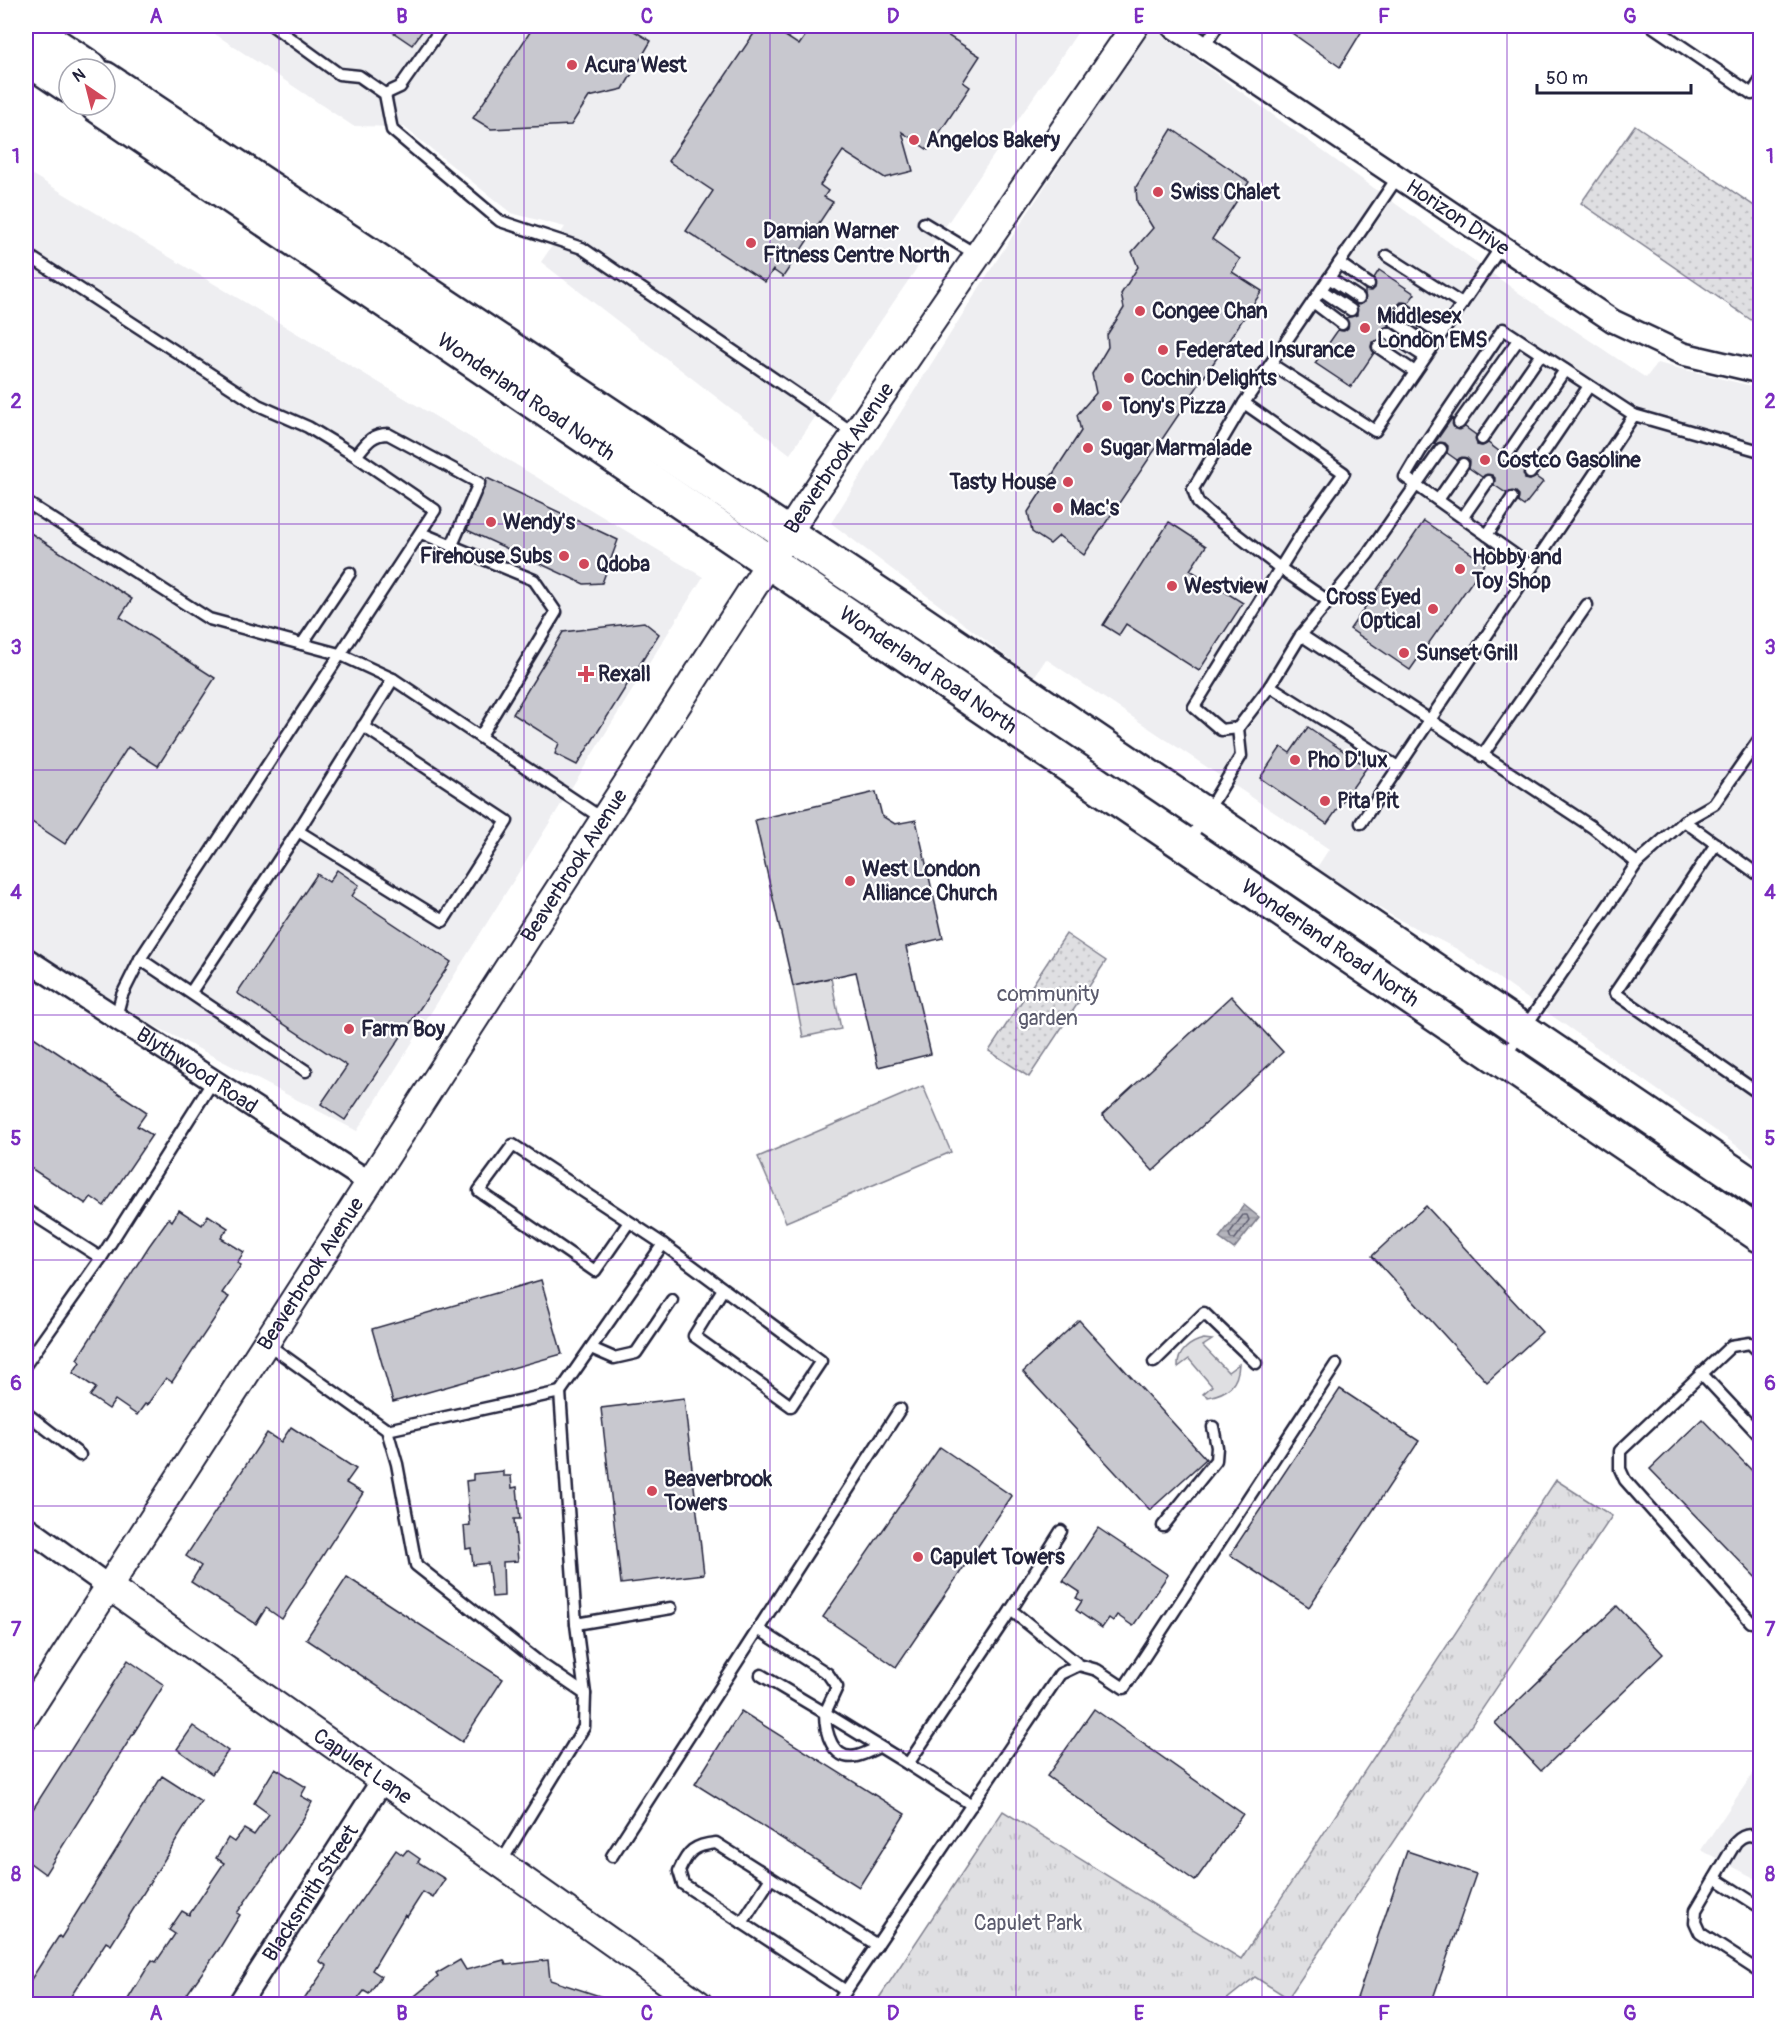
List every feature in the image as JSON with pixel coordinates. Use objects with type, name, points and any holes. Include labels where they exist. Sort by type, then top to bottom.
[{"type":"main road","points":[[26,26],[73,57]]},
{"type":"main road","points":[[26,57],[57,78]]},
{"type":"main road","name":"Wonderland Road North","points":[[117,87],[789,535],[1761,1191]]},
{"type":"main road","name":"Wonderland Road North","points":[[115,117],[1761,1235]]},
{"type":"street","name":"Beaverbrook Avenue","points":[[26,1715],[769,563],[1135,26]]},
{"type":"street","name":"Horizon Drive","points":[[1172,26],[1613,321],[1683,354],[1761,372]]},
{"type":"street","name":"Blythwood Road","points":[[26,959],[369,1182]]},
{"type":"street","name":"Capulet Lane","points":[[26,1527],[699,2004]]},
{"type":"street","name":"Blacksmith Street","points":[[239,2004],[382,1781]]},
{"type":"lane","points":[[273,26],[339,74],[359,76],[385,94],[392,130],[500,221],[582,248],[855,434]]},
{"type":"lane","points":[[385,94],[400,87],[443,26]]},
{"type":"lane","points":[[1204,47],[1217,26]]},
{"type":"lane","points":[[1652,26],[1752,94],[1761,81]]},
{"type":"lane","points":[[1328,601],[1280,568],[1198,503],[1193,489],[1244,403],[1397,178]]},
{"type":"lane","points":[[924,223],[977,255]]},
{"type":"lane","points":[[1271,364],[1375,431],[1501,247]]},
{"type":"lane","points":[[26,254],[258,405],[308,428],[356,456],[435,510],[140,959],[122,995],[116,1017]]},
{"type":"lane","points":[[1387,256],[1462,304]]},
{"type":"lane","points":[[1339,263],[1369,284]]},
{"type":"lane","points":[[1329,278],[1359,298]]},
{"type":"lane","points":[[1321,290],[1352,310]]},
{"type":"lane","points":[[1313,302],[1342,324]]},
{"type":"lane","points":[[1404,309],[1441,334]]},
{"type":"lane","points":[[1395,322],[1432,347]]},
{"type":"lane","points":[[1532,567],[1405,477],[1503,329],[1634,415],[1761,451]]},
{"type":"lane","points":[[1388,333],[1425,357]]},
{"type":"lane","points":[[1459,423],[1518,340]]},
{"type":"lane","points":[[1378,347],[1415,372]]},
{"type":"lane","points":[[1482,439],[1541,354]]},
{"type":"lane","points":[[1506,456],[1565,370]]},
{"type":"lane","points":[[1530,473],[1589,386]]},
{"type":"lane","points":[[1238,728],[1221,730],[1194,707],[1310,520],[1344,473],[1244,403]]},
{"type":"lane","points":[[1361,823],[1634,415]]},
{"type":"lane","points":[[356,456],[377,434],[388,434],[478,483],[452,545]]},
{"type":"lane","points":[[1186,846],[1241,756],[1238,728],[1270,686],[1301,635],[1368,554],[1441,449]]},
{"type":"lane","points":[[1438,500],[1463,464]]},
{"type":"lane","points":[[1463,517],[1488,481]]},
{"type":"lane","points":[[1487,535],[1512,498]]},
{"type":"lane","points":[[26,502],[209,619],[339,654],[393,679],[603,819]]},
{"type":"lane","points":[[421,533],[534,580],[556,612],[480,737]]},
{"type":"lane","points":[[302,644],[350,573]]},
{"type":"lane","points":[[1482,756],[1587,605]]},
{"type":"lane","points":[[1301,635],[1592,828],[1637,863]]},
{"type":"lane","points":[[191,992],[298,831],[393,679]]},
{"type":"lane","points":[[1270,686],[1398,767]]},
{"type":"lane","points":[[298,831],[443,921],[507,821],[363,726]]},
{"type":"lane","points":[[1503,1060],[1637,863],[1684,821],[1714,804],[1761,738]]},
{"type":"lane","points":[[1684,821],[1761,876]]},
{"type":"lane","points":[[1716,844],[1615,993],[1761,1094]]},
{"type":"lane","points":[[140,959],[306,1071]]},
{"type":"lane","points":[[26,1364],[101,1258],[213,1081]]},
{"type":"lane","points":[[629,1222],[595,1271],[479,1191],[513,1145],[663,1244],[821,1361],[791,1406],[694,1336],[723,1289]]},
{"type":"lane","points":[[26,1210],[101,1258]]},
{"type":"lane","points":[[500,1864],[584,1727],[585,1694],[576,1624],[560,1392],[663,1244]]},
{"type":"lane","points":[[591,1348],[614,1358],[636,1353],[672,1300]]},
{"type":"lane","points":[[1154,1362],[1204,1313],[1256,1363]]},
{"type":"lane","points":[[1752,1622],[1625,1480],[1620,1469],[1620,1451],[1731,1346],[1750,1342],[1761,1353]]},
{"type":"lane","points":[[265,1343],[387,1430],[397,1464],[416,1565],[541,1664],[585,1694]]},
{"type":"lane","points":[[1011,1610],[1079,1665],[1097,1670],[1124,1688],[1336,1364]]},
{"type":"lane","points":[[1701,1373],[1761,1436]]},
{"type":"lane","points":[[387,1430],[560,1392]]},
{"type":"lane","points":[[612,1856],[900,1409]]},
{"type":"lane","points":[[26,1413],[80,1455]]},
{"type":"lane","points":[[1163,1526],[1216,1460],[1217,1447],[1213,1427]]},
{"type":"lane","points":[[908,1764],[1061,1531]]},
{"type":"lane","points":[[576,1624],[671,1608]]},
{"type":"lane","points":[[758,1629],[828,1674],[837,1687],[825,1713],[825,1730],[832,1746],[841,1753],[855,1757],[879,1747]]},
{"type":"lane","points":[[837,2004],[1060,1674],[1079,1665]]},
{"type":"lane","points":[[761,1675],[972,1805]]},
{"type":"lane","points":[[1761,1839],[1753,1835],[1742,1836],[1696,1910],[1695,1922],[1700,1933],[1761,1972]]},
{"type":"lane","points":[[846,1991],[683,1884],[679,1870],[687,1853],[698,1845],[716,1843],[877,1945]]},
{"type":"lane","points":[[742,1923],[771,1878]]},
{"type":"lane","points":[[1715,1878],[1761,1907]]},
{"type":"shaded area","points":[[203,26],[1082,26],[790,454],[541,262],[565,227],[511,213],[404,127],[353,126]]},
{"type":"shaded area","points":[[1150,26],[1519,293],[1646,378],[1657,363],[1760,388],[1760,1162],[1457,949],[1394,917],[1316,869],[1329,849],[1046,659],[1034,677],[831,523],[993,266]]},
{"type":"shaded area","points":[[26,171],[703,577],[357,1131],[128,1012],[26,944]]},
{"type":"shaded area","points":[[1760,1763],[1760,1881],[1701,1850]]},
{"type":"green space","points":[[1635,125],[1760,210],[1760,318],[1757,324],[1581,203]]},
{"type":"green space","name":"community garden","points":[[1066,934],[1106,961],[1029,1077],[989,1051]]},
{"type":"green space","points":[[831,978],[841,1029],[803,1037],[793,986]]},
{"type":"green space","points":[[923,1086],[951,1152],[786,1222],[758,1157]]},
{"type":"green space","points":[[1204,1339],[1212,1340],[1203,1346],[1228,1372],[1239,1364],[1237,1377],[1231,1387],[1208,1397],[1203,1394],[1212,1386],[1189,1359],[1178,1367],[1182,1352]]},
{"type":"green space","name":"Capulet Park","points":[[1556,1480],[1612,1516],[1288,1998],[1255,1977],[1221,2004],[875,2004],[1003,1811],[1241,1959]]},
{"type":"water","points":[[1244,1205],[1259,1217],[1234,1249],[1219,1238]]},
{"type":"building","points":[[384,26],[426,26],[412,45]]},
{"type":"building","name":"Acura West","points":[[534,26],[626,26],[651,41],[623,89],[589,97],[571,125],[491,129],[473,118]]},
{"type":"building","points":[[759,26],[770,26],[799,45],[812,26],[933,26],[980,56],[963,82],[970,87],[928,150],[902,132],[913,171],[885,178],[843,151],[820,185],[828,191],[824,197],[833,202],[783,277],[773,270],[765,282],[686,231],[713,191],[668,161]]},
{"type":"building","points":[[1282,26],[1365,26],[1340,67]]},
{"type":"building","points":[[1172,129],[1249,182],[1212,239],[1240,259],[1232,272],[1262,291],[1084,555],[1059,536],[1050,544],[1032,532],[1028,512],[1081,431],[1077,415],[1096,393],[1092,374],[1108,347],[1107,335],[1124,308],[1121,294],[1138,267],[1132,252],[1153,228],[1137,202],[1136,187]]},
{"type":"building","name":"Middlesex London EMS","points":[[1379,270],[1415,294],[1408,303],[1401,302],[1398,305],[1400,316],[1389,317],[1388,326],[1381,332],[1384,339],[1372,342],[1371,347],[1374,353],[1351,387],[1315,363],[1338,330],[1344,331],[1348,328],[1346,318],[1357,315],[1356,305],[1365,302],[1365,290],[1372,291],[1375,288],[1374,278]]},
{"type":"building","name":"Costco Gasoline","points":[[1452,418],[1455,429],[1465,427],[1476,435],[1477,445],[1482,446],[1488,443],[1500,452],[1501,462],[1506,463],[1512,460],[1524,469],[1525,479],[1530,480],[1536,477],[1543,482],[1524,506],[1518,502],[1519,495],[1516,492],[1506,493],[1494,485],[1495,478],[1492,475],[1482,477],[1469,468],[1470,461],[1467,458],[1457,460],[1447,453],[1448,446],[1445,443],[1434,444]]},
{"type":"building","points":[[487,478],[618,540],[602,583],[584,584],[467,530]]},
{"type":"building","points":[[1424,521],[1485,563],[1410,670],[1350,629]]},
{"type":"building","name":"Westview","points":[[1169,522],[1206,546],[1190,570],[1243,603],[1199,671],[1126,624],[1119,635],[1103,625]]},
{"type":"building","points":[[26,530],[132,599],[120,617],[215,678],[158,766],[128,747],[65,844],[26,818]]},
{"type":"building","name":"Rexall","points":[[644,622],[659,634],[577,765],[555,754],[559,743],[513,714],[563,632]]},
{"type":"building","points":[[1308,727],[1367,767],[1327,824],[1260,778],[1281,747],[1290,753]]},
{"type":"building","name":"West London Alliance Church","points":[[876,792],[882,816],[895,824],[916,820],[943,938],[906,947],[931,1054],[878,1067],[856,972],[793,986],[755,820]]},
{"type":"building","name":"Farm Boy","points":[[337,870],[359,885],[352,896],[451,962],[345,1120],[321,1104],[347,1066],[237,993],[317,874],[329,882]]},
{"type":"building","points":[[1231,996],[1283,1052],[1153,1171],[1102,1115]]},
{"type":"building","points":[[26,1032],[147,1112],[137,1126],[152,1135],[104,1206],[91,1197],[86,1204],[26,1165]]},
{"type":"building","points":[[1426,1206],[1542,1332],[1487,1382],[1372,1256]]},
{"type":"building","points":[[179,1210],[202,1225],[208,1215],[228,1228],[221,1238],[244,1252],[237,1263],[241,1265],[222,1293],[229,1297],[172,1382],[166,1378],[137,1415],[115,1400],[109,1409],[90,1396],[96,1388],[73,1373],[80,1362],[77,1359],[149,1246],[169,1218],[172,1221]]},
{"type":"building","points":[[541,1280],[562,1354],[393,1402],[372,1329]]},
{"type":"building","points":[[1079,1320],[1206,1459],[1150,1510],[1023,1372]]},
{"type":"building","points":[[1340,1389],[1419,1441],[1309,1607],[1230,1555]]},
{"type":"building","name":"Beaverbrook Towers","points":[[684,1398],[704,1574],[621,1584],[601,1408]]},
{"type":"building","points":[[1702,1419],[1761,1480],[1761,1583],[1650,1469]]},
{"type":"building","points":[[291,1427],[356,1469],[346,1483],[363,1493],[282,1619],[266,1608],[256,1624],[191,1582],[201,1566],[186,1556],[267,1433],[281,1442]]},
{"type":"building","name":"Capulet Towers","points":[[940,1447],[1012,1496],[896,1667],[823,1617]]},
{"type":"building","points":[[503,1471],[503,1476],[511,1476],[512,1488],[517,1487],[520,1519],[514,1519],[518,1561],[503,1562],[504,1596],[492,1597],[488,1563],[473,1565],[471,1548],[466,1549],[464,1526],[470,1525],[466,1481],[473,1480],[473,1474]]},
{"type":"building","points":[[1098,1528],[1168,1575],[1133,1626],[1117,1615],[1113,1621],[1109,1618],[1102,1628],[1076,1610],[1082,1601],[1076,1598],[1080,1592],[1063,1581]]},
{"type":"building","points":[[347,1577],[503,1679],[462,1742],[306,1639]]},
{"type":"building","points":[[1617,1606],[1663,1654],[1541,1771],[1495,1723]]},
{"type":"building","points":[[128,1660],[164,1685],[45,1874],[26,1860],[26,1820]]},
{"type":"building","points":[[1094,1709],[1243,1814],[1195,1881],[1047,1776]]},
{"type":"building","points":[[741,1711],[905,1814],[859,1887],[695,1784]]},
{"type":"building","points":[[193,1726],[228,1751],[212,1774],[177,1749]]},
{"type":"building","points":[[275,1768],[306,1787],[301,1796],[312,1802],[303,1819],[237,1913],[240,1915],[219,1949],[180,2004],[125,2004],[152,1960],[156,1962],[175,1934],[169,1930],[182,1911],[189,1915],[224,1863],[216,1858],[228,1838],[234,1842],[244,1829],[254,1835],[269,1814],[254,1803]]},
{"type":"building","points":[[162,1776],[201,1801],[111,1945],[106,1942],[66,2004],[26,2004],[26,1987],[59,1936],[61,1938]]},
{"type":"building","points":[[396,1850],[403,1855],[407,1850],[420,1859],[418,1862],[445,1879],[433,1898],[423,1892],[407,1917],[405,1915],[372,1970],[381,1976],[369,1994],[364,1991],[354,2004],[301,2004],[327,1966],[319,1961]]},
{"type":"building","points":[[1407,1851],[1476,1874],[1431,2004],[1355,2004]]},
{"type":"building","points":[[460,1960],[466,1970],[504,1960],[506,1965],[548,1960],[550,1980],[615,2001],[614,2004],[405,2004],[438,1977],[436,1974]]},
{"type":"place","name":"Acura West","points":[[572,65]]},
{"type":"place","name":"Angelos Bakery","points":[[914,140]]},
{"type":"place","name":"Swiss Chalet","points":[[1158,192]]},
{"type":"place","name":"Damian Warner Fitness Centre North","points":[[751,243]]},
{"type":"place","name":"Congee Chan","points":[[1140,311]]},
{"type":"place","name":"Middlesex London EMS","points":[[1365,328]]},
{"type":"place","name":"Federated Insurance","points":[[1163,350]]},
{"type":"place","name":"Cochin Delights","points":[[1129,378]]},
{"type":"place","name":"Tony's Pizza","points":[[1107,406]]},
{"type":"place","name":"Sugar Marmalade","points":[[1088,448]]},
{"type":"place","name":"Costco Gasoline","points":[[1485,460]]},
{"type":"place","name":"Tasty House","points":[[1068,482]]},
{"type":"place","name":"Mac's","points":[[1058,508]]},
{"type":"place","name":"Wendy's","points":[[491,522]]},
{"type":"place","name":"Firehouse Subs","points":[[564,556]]},
{"type":"place","name":"Qdoba","points":[[584,564]]},
{"type":"place","name":"Hobby and Toy Shop","points":[[1460,569]]},
{"type":"place","name":"Westview","points":[[1172,586]]},
{"type":"place","name":"Cross Eyed Optical","points":[[1433,609]]},
{"type":"place","name":"Sunset Grill","points":[[1404,653]]},
{"type":"place","name":"Rexall","points":[[586,674]]},
{"type":"place","name":"Pho D'lux","points":[[1295,760]]},
{"type":"place","name":"Pita Pit","points":[[1325,801]]},
{"type":"place","name":"West London Alliance Church","points":[[850,881]]},
{"type":"place","name":"Farm Boy","points":[[349,1029]]},
{"type":"place","name":"Beaverbrook Towers","points":[[652,1491]]},
{"type":"place","name":"Capulet Towers","points":[[918,1557]]}]
